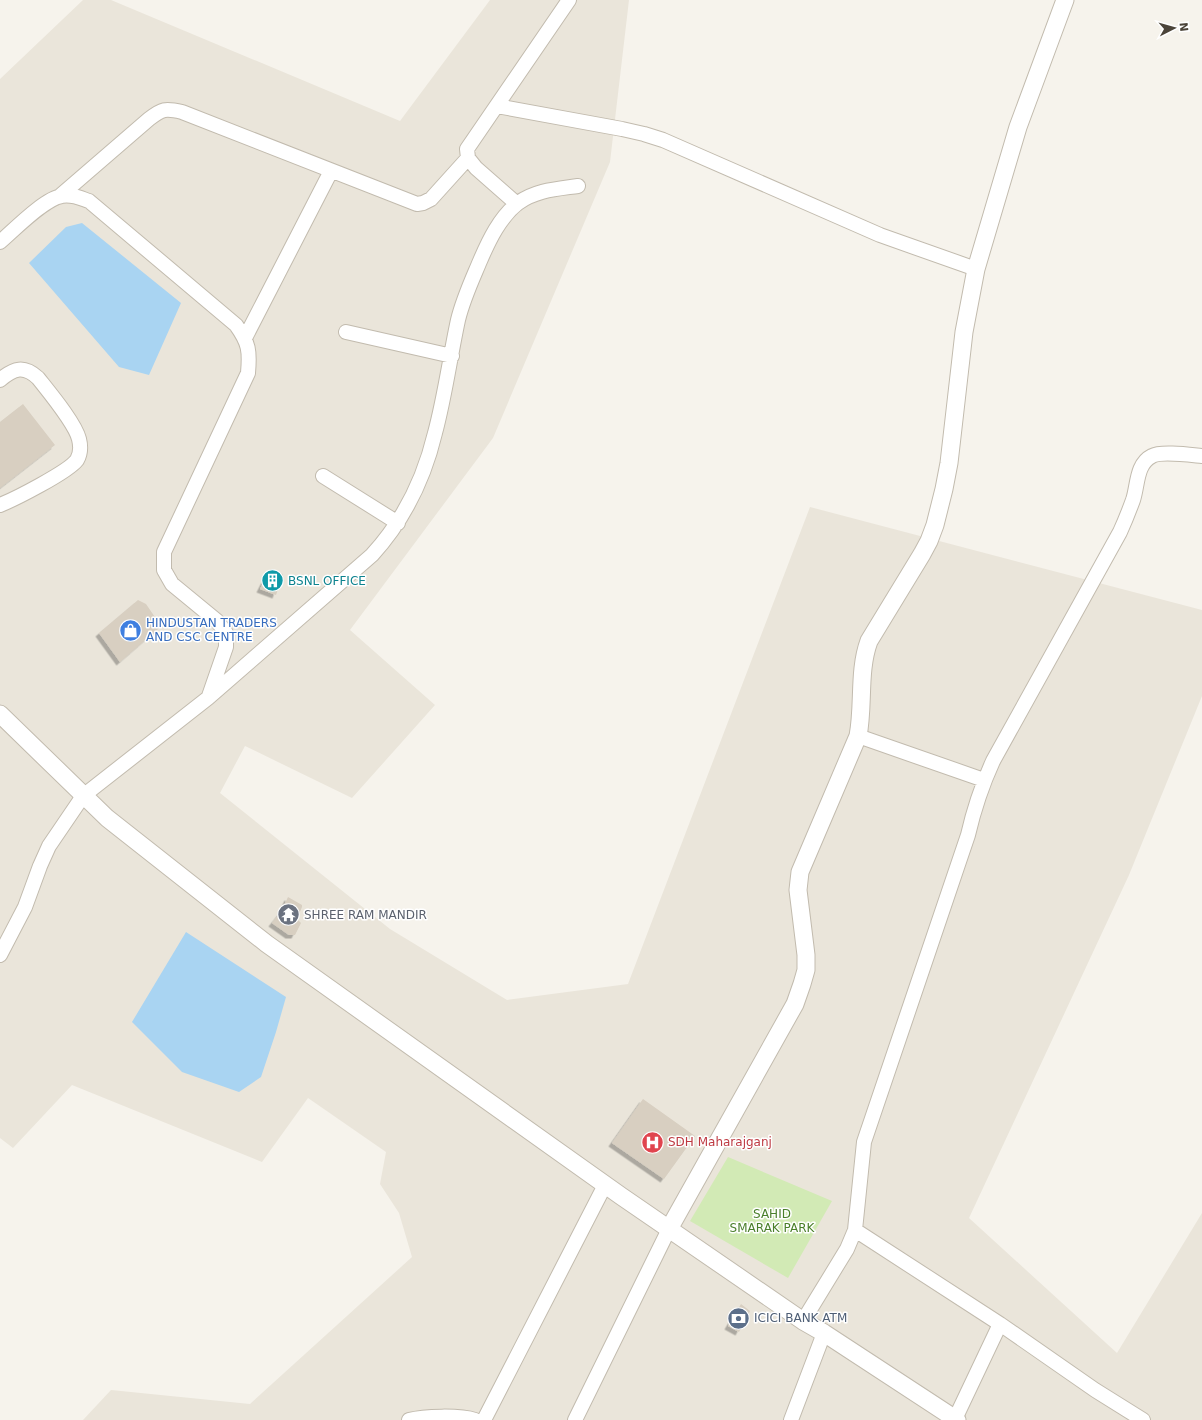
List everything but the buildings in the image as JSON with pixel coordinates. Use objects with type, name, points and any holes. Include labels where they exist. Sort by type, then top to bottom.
[{"type":"street","points":[[517,204],[476,168],[468,158],[467,149],[569,0]]},
{"type":"street","points":[[575,1420],[670,1228],[795,1004],[802,984],[806,970],[806,955],[798,890],[800,872],[858,736],[861,721],[862,667],[864,652],[868,641],[929,541],[939,509],[949,463],[964,332],[976,269],[1018,127],[1065,0]]},
{"type":"street","points":[[496,106],[630,131],[663,140],[880,235],[976,269]]},
{"type":"street","points":[[0,242],[46,202],[61,196],[149,119],[159,112],[169,109],[182,112],[417,204],[424,203],[431,199],[468,158]]},
{"type":"street","points":[[245,338],[331,170]]},
{"type":"street","points":[[0,955],[25,907],[49,846],[83,796],[208,698],[372,555],[398,523],[418,485],[427,459],[435,433],[452,356],[458,320],[467,290],[488,241],[504,217],[517,204],[530,196],[543,191],[578,186]]},
{"type":"street","points":[[61,196],[75,196],[89,201],[236,325],[245,338],[250,354],[248,373],[164,552],[164,570],[172,584],[217,621],[226,633],[226,647],[208,698]]},
{"type":"street","points":[[346,332],[452,356]]},
{"type":"street","points":[[0,380],[10,372],[22,369],[31,371],[38,378],[74,427],[79,438],[81,451],[76,461],[68,468],[16,498],[0,505]]},
{"type":"street","points":[[803,1321],[847,1249],[855,1230],[864,1142],[968,835],[984,780],[993,761],[1120,532],[1130,510],[1138,476],[1143,463],[1153,455],[1166,453],[1202,456]]},
{"type":"street","points":[[323,476],[398,523]]},
{"type":"street","points":[[0,714],[107,818],[267,944],[605,1185],[670,1228],[803,1321],[824,1333],[956,1419],[1000,1324]]},
{"type":"street","points":[[858,736],[984,780]]},
{"type":"street","points":[[484,1420],[605,1185]]},
{"type":"street","points":[[855,1230],[1000,1324],[1095,1390],[1143,1420]]},
{"type":"street","points":[[791,1420],[824,1333]]},
{"type":"street","points":[[409,1420],[420,1417],[475,1420]]},
{"type":"shaded area","points":[[83,0],[111,0],[400,121],[490,0],[629,0],[610,162],[493,438],[350,630],[435,705],[352,798],[245,746],[220,793],[390,929],[507,1000],[628,984],[810,507],[1202,610],[1202,696],[1129,875],[969,1218],[1117,1353],[1202,1213],[1202,1420],[83,1420],[111,1390],[250,1404],[412,1257],[399,1213],[380,1184],[386,1152],[308,1098],[262,1162],[72,1085],[13,1148],[0,1138],[0,79]]},
{"type":"green space","name":"SAHID SMARAK PARK","points":[[728,1157],[832,1201],[788,1278],[690,1221]]},
{"type":"water","points":[[82,223],[181,303],[149,375],[119,367],[29,263],[66,227]]},
{"type":"water","points":[[186,932],[286,997],[261,1077],[239,1092],[182,1072],[132,1022]]},
{"type":"place","name":"BSNL OFFICE","points":[[272,581]]},
{"type":"place","name":"HINDUSTAN TRADERS AND CSC CENTRE","points":[[130,630]]},
{"type":"place","name":"SHREE RAM MANDIR","points":[[288,915]]},
{"type":"place","name":"SDH Maharajganj","points":[[652,1142]]},
{"type":"place","name":"ICICI BANK ATM","points":[[739,1318]]}]
